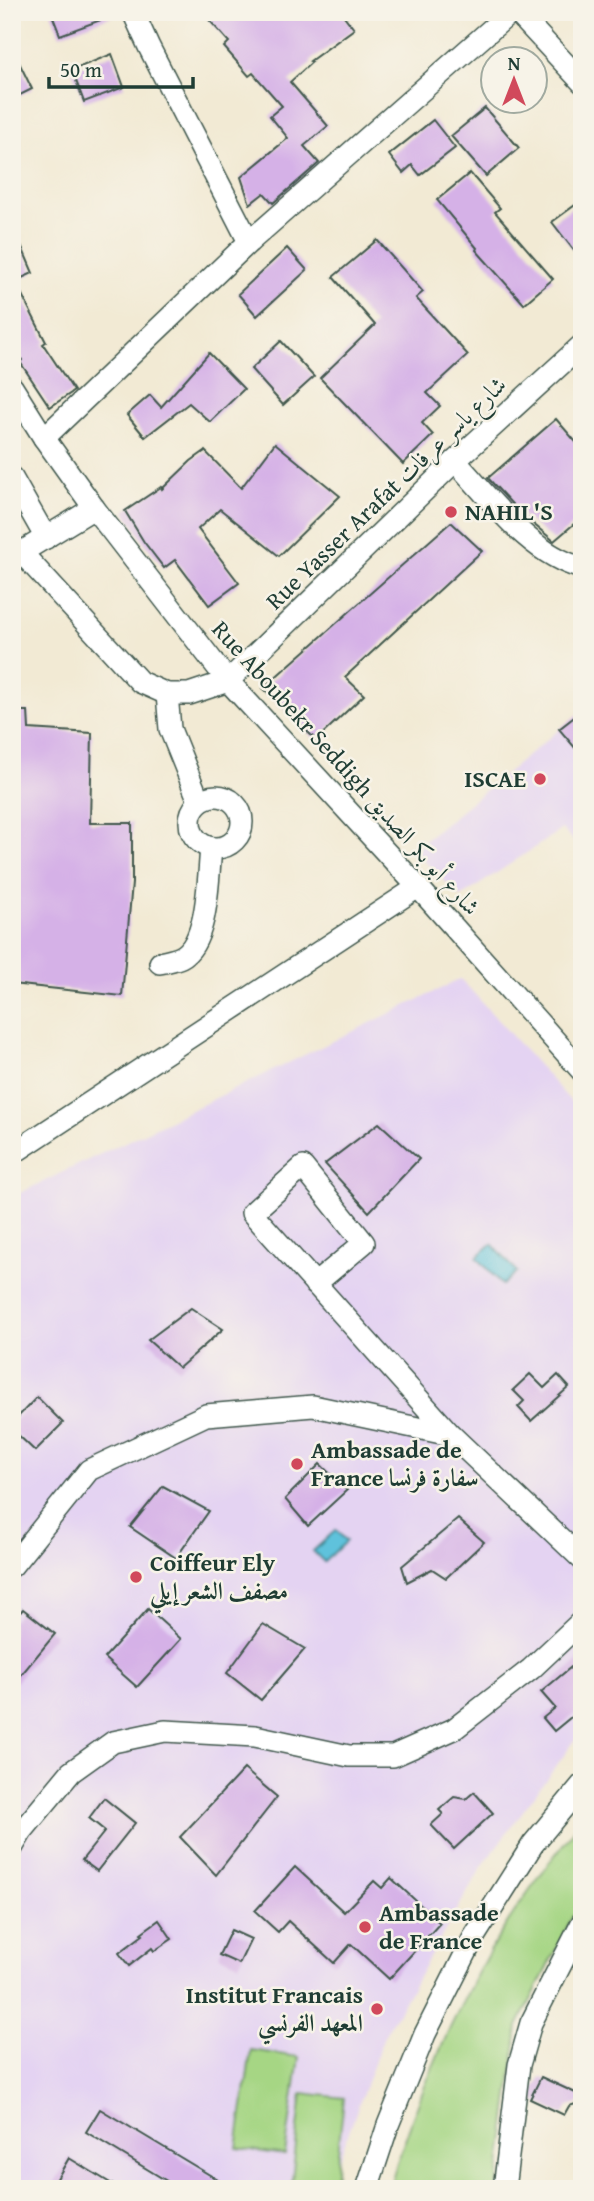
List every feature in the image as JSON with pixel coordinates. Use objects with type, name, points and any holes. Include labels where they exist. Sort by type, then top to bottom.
[{"type":"street","points":[[133,12],[250,242]]},
{"type":"street","points":[[44,438],[250,242],[511,12]]},
{"type":"street","points":[[517,12],[582,82]]},
{"type":"street","name":"Rue Yasser Arafat شارع ياسر عرفات","points":[[228,681],[455,461],[582,345]]},
{"type":"street","name":"Rue Aboubekr Seddigh شارع أبو بكر الصديق","points":[[12,387],[44,438],[94,508],[228,681],[418,887],[582,1071]]},
{"type":"street","points":[[455,461],[529,540],[557,559],[582,568]]},
{"type":"street","points":[[12,478],[46,538]]},
{"type":"street","points":[[94,508],[17,555],[140,682],[167,694],[189,694],[228,681]]},
{"type":"street","points":[[167,694],[170,729],[199,801]]},
{"type":"street","points":[[221,795],[232,800],[240,809],[243,821],[241,832],[233,842],[223,847],[211,848],[200,843],[192,834],[189,822],[191,811],[199,801],[209,796],[221,795]]},
{"type":"street","points":[[160,963],[183,957],[197,940],[203,920],[211,848]]},
{"type":"street","points":[[12,1154],[418,887]]},
{"type":"street","points":[[316,1284],[364,1243],[303,1167],[252,1213],[451,1434],[582,1559]]},
{"type":"street","points":[[12,1566],[89,1470],[206,1415],[313,1406],[451,1434]]},
{"type":"street","points":[[12,1848],[22,1831],[71,1772],[113,1742],[165,1731],[255,1736],[349,1756],[393,1756],[454,1728],[531,1670],[582,1620]]},
{"type":"street","points":[[367,2189],[388,2125],[425,2034],[474,1937],[533,1844],[582,1785]]},
{"type":"street","points":[[504,2189],[506,2152],[519,2065],[531,2023],[582,1923]]},
{"type":"shaded area","name":"ISCAE","points":[[582,711],[582,850],[562,829],[461,897],[413,850]]},
{"type":"shaded area","name":"Ambassade de France سفارة فرنسا","points":[[461,979],[582,1114],[582,1731],[483,1865],[384,2036],[328,2189],[12,2189],[12,1197]]},
{"type":"green space","points":[[582,1820],[582,1907],[573,1915],[518,2026],[497,2189],[389,2189],[432,2070],[472,1984],[497,1938]]},
{"type":"green space","points":[[251,2050],[299,2057],[285,2155],[237,2148]]},
{"type":"green space","points":[[302,2093],[344,2098],[334,2189],[291,2189]]},
{"type":"water","points":[[492,1244],[517,1272],[502,1285],[477,1257]]},
{"type":"water","points":[[336,1530],[346,1541],[324,1562],[313,1551]]},
{"type":"building","points":[[51,12],[116,12],[117,14],[60,35]]},
{"type":"building","points":[[202,12],[341,12],[354,29],[310,61],[312,62],[290,82],[328,126],[304,146],[319,163],[273,203],[264,193],[250,204],[241,177],[288,138],[270,116],[282,106],[253,73],[249,76],[224,47],[229,42]]},
{"type":"building","points":[[12,48],[32,89],[12,99]]},
{"type":"building","points":[[112,54],[124,87],[84,102],[72,70]]},
{"type":"building","points":[[478,114],[478,116],[492,116],[519,148],[486,176],[451,136]]},
{"type":"building","points":[[433,120],[455,148],[420,175],[412,165],[403,173],[389,155]]},
{"type":"building","points":[[470,173],[500,208],[495,212],[553,279],[524,304],[476,250],[437,200]]},
{"type":"building","points":[[582,200],[582,261],[552,222]]},
{"type":"building","points":[[12,224],[33,273],[15,281],[46,342],[43,344],[74,391],[50,407],[20,362],[22,360],[12,340]]},
{"type":"building","points":[[377,240],[423,292],[416,298],[468,355],[427,393],[440,406],[422,423],[433,435],[403,464],[320,378],[375,325],[333,277]]},
{"type":"building","points":[[287,248],[307,270],[257,316],[238,294]]},
{"type":"building","points":[[281,341],[314,377],[283,405],[251,369]]},
{"type":"building","points":[[209,353],[244,389],[210,422],[189,403],[145,437],[127,415],[150,395],[161,407]]},
{"type":"building","points":[[556,419],[582,449],[582,517],[554,541],[521,514],[488,478]]},
{"type":"building","points":[[275,443],[340,496],[279,556],[220,509],[198,529],[239,583],[209,605],[175,560],[164,568],[125,511],[161,487],[162,489],[205,451],[241,488]]},
{"type":"building","points":[[451,522],[482,551],[345,677],[364,695],[316,740],[263,688]]},
{"type":"building","points":[[12,711],[28,711],[29,729],[92,733],[90,823],[132,823],[132,883],[122,996],[12,984]]},
{"type":"building","points":[[582,711],[582,756],[559,729]]},
{"type":"building","points":[[379,1123],[419,1159],[369,1212],[325,1164]]},
{"type":"building","points":[[191,1308],[223,1329],[179,1368],[148,1340]]},
{"type":"building","points":[[530,1374],[544,1388],[558,1375],[569,1387],[531,1421],[518,1407],[524,1401],[513,1390]]},
{"type":"building","points":[[37,1397],[63,1423],[35,1451],[12,1429],[12,1423]]},
{"type":"building","points":[[320,1464],[347,1490],[308,1526],[285,1499]]},
{"type":"building","points":[[163,1486],[209,1511],[176,1558],[130,1527]]},
{"type":"building","points":[[458,1519],[484,1542],[446,1578],[432,1569],[407,1582],[402,1566]]},
{"type":"building","points":[[23,1609],[55,1634],[12,1686],[12,1622]]},
{"type":"building","points":[[148,1609],[181,1639],[137,1687],[104,1658]]},
{"type":"building","points":[[263,1624],[305,1649],[261,1700],[227,1673]]},
{"type":"building","points":[[582,1658],[582,1708],[554,1731],[543,1718],[555,1708],[541,1692]]},
{"type":"building","points":[[244,1769],[277,1797],[216,1875],[180,1837]]},
{"type":"building","points":[[474,1792],[493,1813],[454,1849],[431,1825],[443,1814],[439,1810],[454,1797],[466,1799]]},
{"type":"building","points":[[104,1798],[135,1823],[97,1871],[82,1860],[105,1831],[89,1818]]},
{"type":"building","name":"Ambassade de France","points":[[295,1867],[344,1912],[374,1881],[382,1888],[391,1878],[440,1923],[389,1979],[351,1944],[334,1963],[288,1921],[278,1932],[255,1911]]},
{"type":"building","points":[[159,1920],[172,1939],[154,1951],[152,1948],[129,1966],[119,1953]]},
{"type":"building","points":[[231,1930],[251,1939],[239,1964],[219,1955]]},
{"type":"building","points":[[541,2077],[582,2096],[582,2102],[569,2106],[564,2115],[530,2099]]},
{"type":"building","points":[[100,2109],[233,2189],[180,2189],[86,2132]]},
{"type":"building","points":[[69,2158],[120,2189],[51,2189]]},
{"type":"place","name":"NAHIL'S","points":[[451,512]]},
{"type":"place","name":"ISCAE","points":[[540,779]]},
{"type":"place","name":"Ambassade de France سفارة فرنسا","points":[[297,1464]]},
{"type":"place","name":"Coiffeur Ely مصفف الشعر إيلي","points":[[136,1577]]},
{"type":"place","name":"Ambassade de France","points":[[365,1927]]},
{"type":"place","name":"Institut Francais المعهد الفرنسي","points":[[377,2009]]}]
